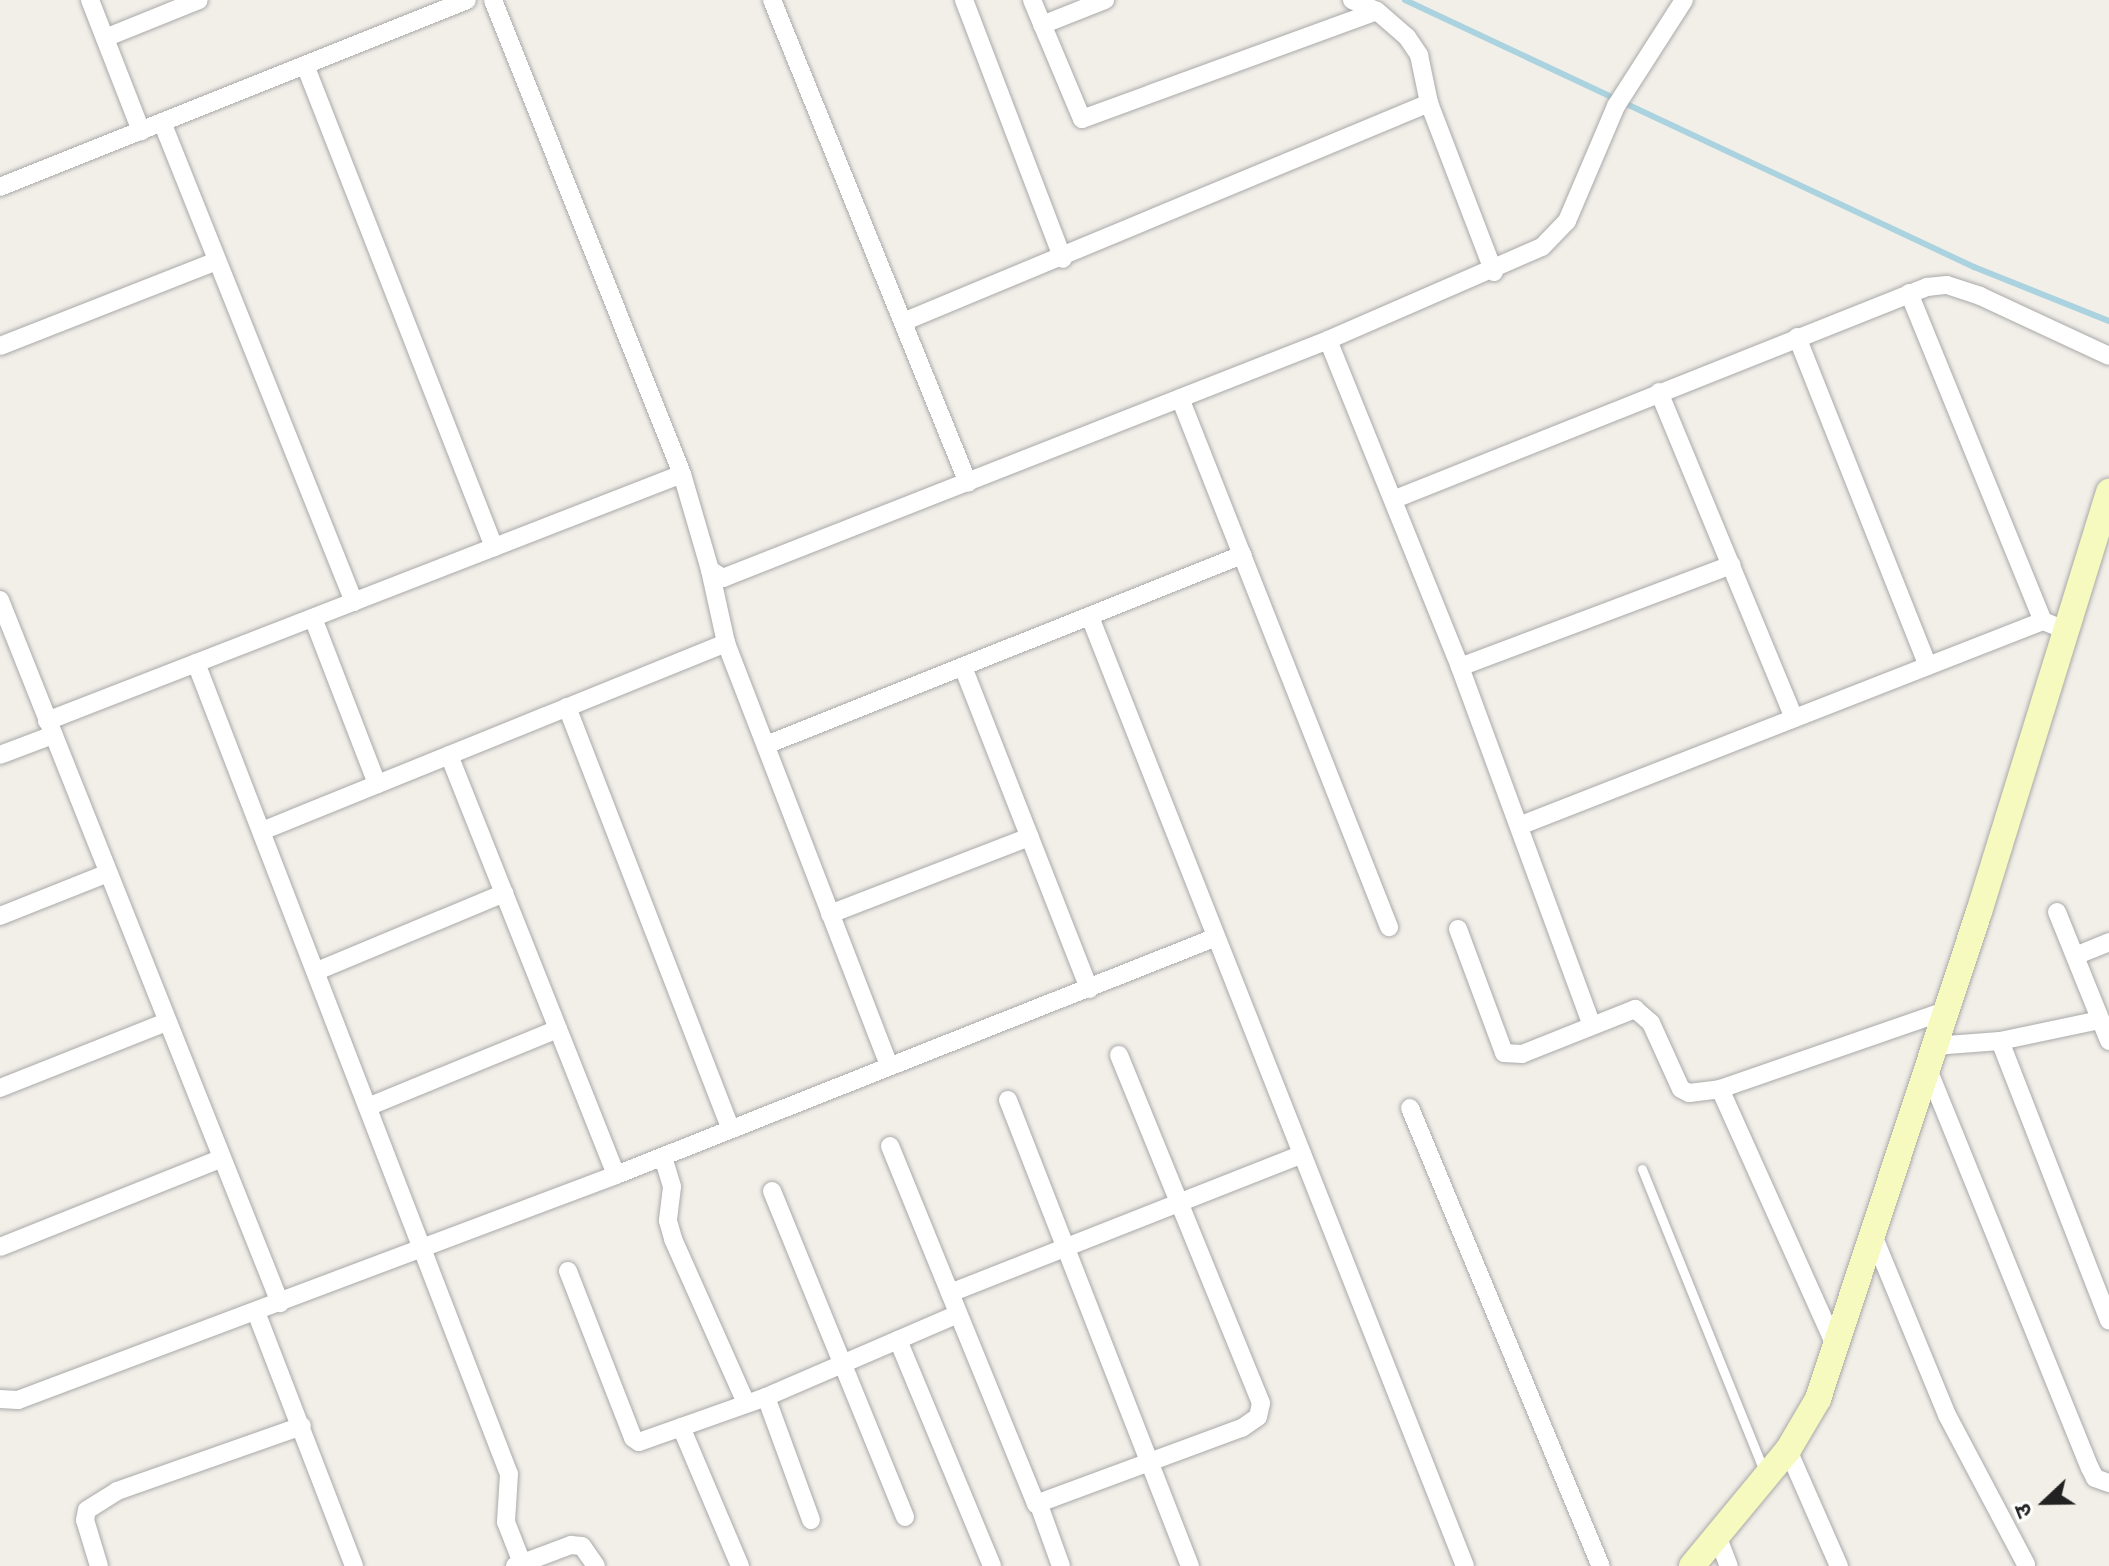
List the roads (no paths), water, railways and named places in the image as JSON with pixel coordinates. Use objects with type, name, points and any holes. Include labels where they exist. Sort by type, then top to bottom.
[{"type":"street","points":[[90,0],[141,131]]},
{"type":"street","points":[[105,38],[199,0]]},
{"type":"street","points":[[2,181],[141,131],[467,0]]},
{"type":"street","points":[[493,0],[682,474],[710,570],[726,643],[889,1066]]},
{"type":"street","points":[[772,0],[968,483]]},
{"type":"street","points":[[964,0],[1063,259]]},
{"type":"street","points":[[1032,0],[1082,119],[1377,11]]},
{"type":"street","points":[[1042,25],[1105,0]]},
{"type":"street","points":[[1352,0],[1377,11],[1419,55],[1429,103],[1494,272]]},
{"type":"street","points":[[710,570],[723,578],[737,577],[1494,272],[1542,247],[1567,221],[1616,106],[1684,0]]},
{"type":"street","points":[[305,65],[494,547]]},
{"type":"street","points":[[903,322],[1063,259],[1429,103]]},
{"type":"street","points":[[162,122],[354,602]]},
{"type":"street","points":[[0,346],[217,261]]},
{"type":"street","points":[[1395,499],[1909,293],[1947,285],[2109,356]]},
{"type":"street","points":[[1909,293],[2054,626]]},
{"type":"street","points":[[1797,337],[1928,666]]},
{"type":"street","points":[[1328,340],[1395,499],[1460,667],[1591,1023]]},
{"type":"street","points":[[1659,392],[1794,718]]},
{"type":"street","points":[[1180,398],[1389,927]]},
{"type":"street","points":[[0,755],[50,728],[196,663],[682,474]]},
{"type":"street","points":[[1692,1566],[1718,1538],[1765,1474],[1788,1450],[1818,1399],[1931,1056],[1942,1012],[1979,912],[2054,626],[2109,492]]},
{"type":"street","points":[[766,745],[1242,555]]},
{"type":"street","points":[[1460,667],[1731,565]]},
{"type":"street","points":[[0,600],[280,1303]]},
{"type":"street","points":[[1090,617],[1214,938],[1465,1566]]},
{"type":"street","points":[[313,618],[377,784]]},
{"type":"street","points":[[1519,826],[1928,666],[2054,626]]},
{"type":"street","points":[[262,831],[726,643]]},
{"type":"street","points":[[196,663],[425,1247],[509,1474],[506,1522],[519,1564],[582,1546],[596,1566]]},
{"type":"street","points":[[963,667],[1089,989]]},
{"type":"street","points":[[567,707],[730,1128]]},
{"type":"street","points":[[449,755],[616,1175]]},
{"type":"street","points":[[830,914],[1030,837]]},
{"type":"street","points":[[0,916],[108,873]]},
{"type":"street","points":[[317,971],[504,893]]},
{"type":"street","points":[[2057,912],[2109,1041]]},
{"type":"street","points":[[1458,929],[1504,1053],[1522,1054],[1591,1023],[1635,1009],[1651,1023],[1681,1089],[1699,1095],[1942,1012]]},
{"type":"street","points":[[0,1399],[18,1400],[280,1303],[663,1157],[1214,938]]},
{"type":"street","points":[[2075,956],[2109,942]]},
{"type":"street","points":[[1931,1056],[2100,1020]]},
{"type":"street","points":[[0,1088],[167,1022]]},
{"type":"street","points":[[370,1106],[558,1029]]},
{"type":"street","points":[[2000,1041],[2109,1321]]},
{"type":"street","points":[[1039,1505],[1148,1460],[1242,1428],[1258,1417],[1261,1403],[1119,1055]]},
{"type":"street","points":[[1931,1056],[2090,1468],[2095,1478],[2109,1483]]},
{"type":"street","points":[[1720,1089],[1835,1345]]},
{"type":"street","points":[[1008,1100],[1190,1566]]},
{"type":"street","points":[[1410,1108],[1601,1566]]},
{"type":"street","points":[[890,1146],[1039,1505],[1061,1566]]},
{"type":"street","points":[[950,1293],[1302,1154]]},
{"type":"street","points":[[663,1157],[672,1187],[668,1221],[673,1239],[746,1403]]},
{"type":"street","points":[[0,1247],[222,1158]]},
{"type":"street","points":[[772,1191],[905,1517]]},
{"type":"street","points":[[1872,1233],[1947,1415],[2026,1564]]},
{"type":"street","points":[[568,1271],[633,1438],[639,1442],[766,1397],[958,1314]]},
{"type":"street","points":[[256,1312],[354,1566]]},
{"type":"street","points":[[898,1340],[992,1566]]},
{"type":"street","points":[[766,1397],[811,1520]]},
{"type":"street","points":[[99,1566],[85,1520],[87,1510],[117,1491],[302,1426]]},
{"type":"street","points":[[681,1427],[740,1566]]},
{"type":"street","points":[[1788,1450],[1839,1566]]},
{"type":"street","points":[[1718,1538],[1729,1566]]},
{"type":"lane","points":[[1642,1169],[1765,1474]]},
{"type":"waterway","points":[[1405,0],[1974,267],[2109,321]]}]
